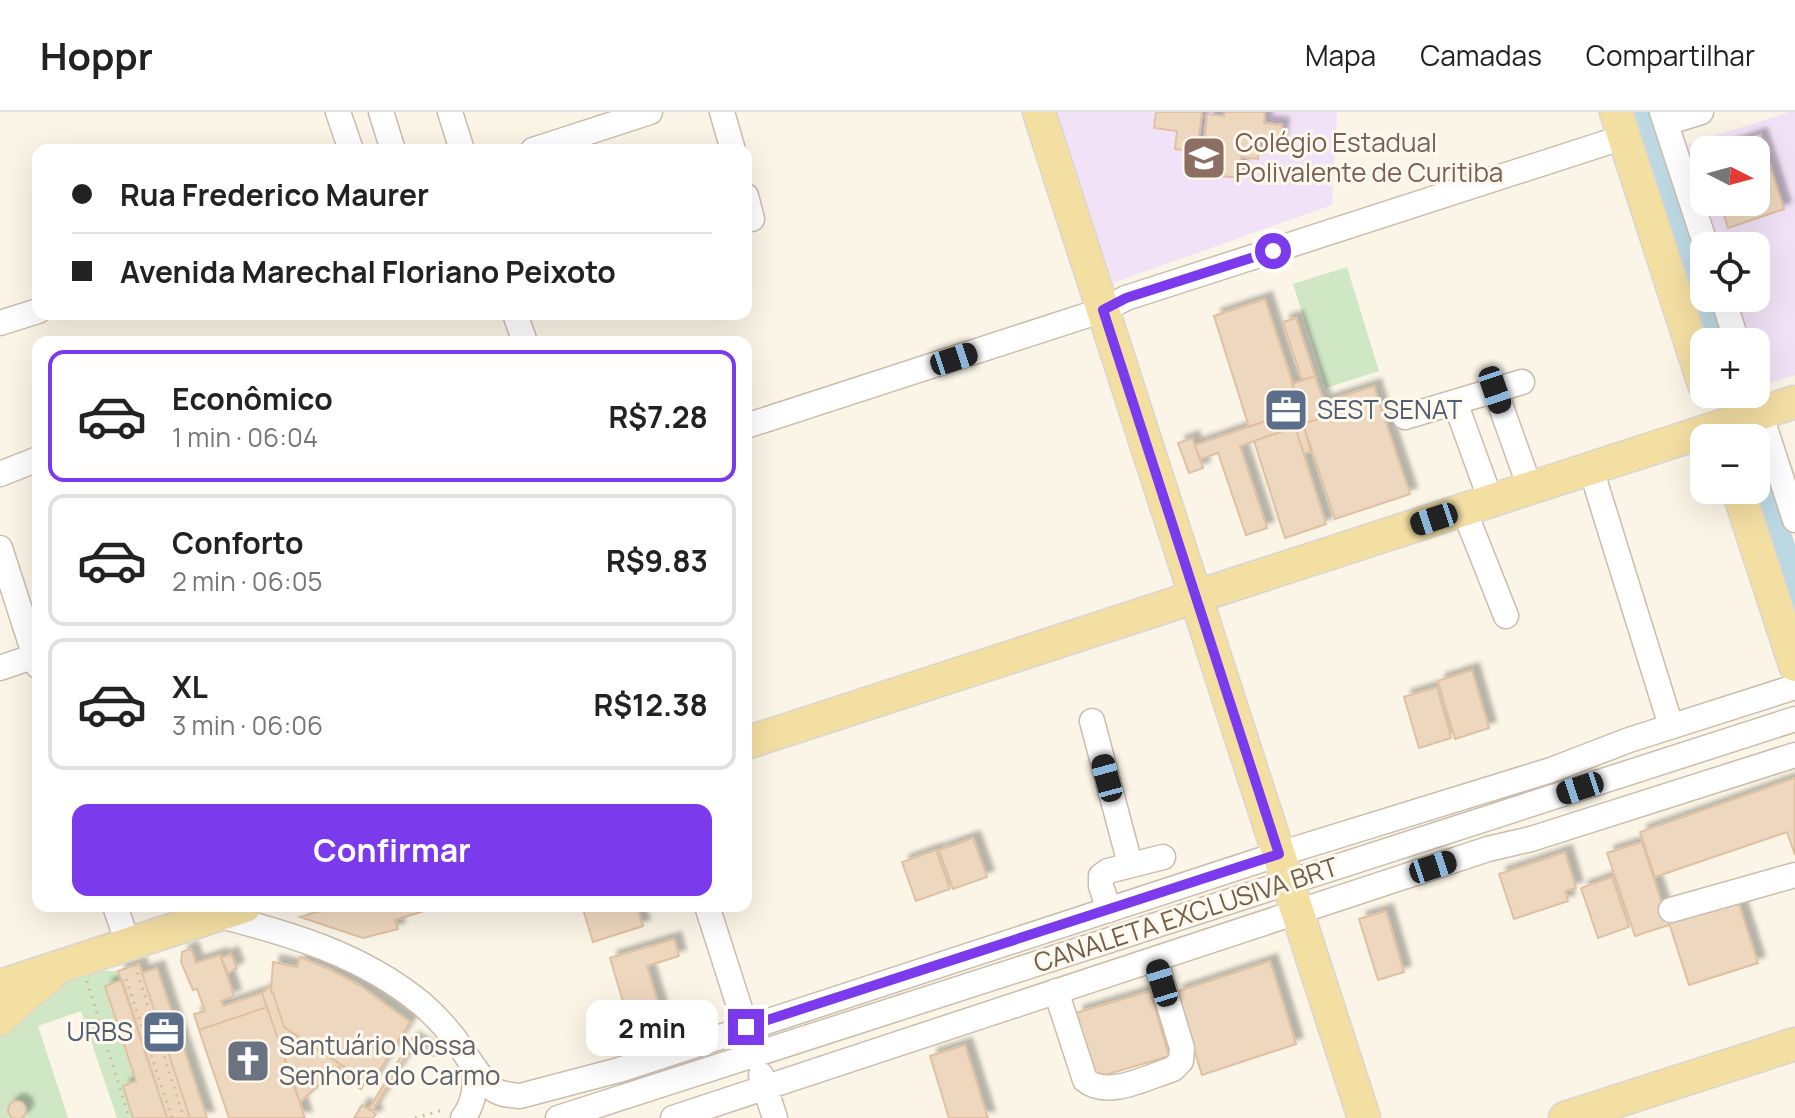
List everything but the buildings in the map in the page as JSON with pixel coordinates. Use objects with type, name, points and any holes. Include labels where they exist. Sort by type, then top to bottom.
[{"type":"main road","points":[[1039,112],[1364,1118]]},
{"type":"main road","points":[[1620,124],[1690,341]]},
{"type":"main road","points":[[1770,403],[1795,402]]},
{"type":"main road","points":[[1731,424],[1752,408]]},
{"type":"main road","points":[[752,741],[1530,488],[1690,441]]},
{"type":"main road","points":[[1743,504],[1795,665]]},
{"type":"main road","points":[[0,986],[131,955],[228,912]]},
{"type":"main road","points":[[0,1019],[42,982],[82,962],[131,955]]},
{"type":"main road","points":[[1565,1118],[1795,1044]]},
{"type":"street","points":[[338,112],[349,144]]},
{"type":"street","points":[[381,112],[391,144]]},
{"type":"street","points":[[450,112],[460,144]]},
{"type":"street","points":[[551,144],[650,112]]},
{"type":"street","points":[[722,112],[731,144]]},
{"type":"street","points":[[1701,112],[1664,118],[1701,232]]},
{"type":"street","points":[[752,424],[1103,310],[1126,298],[1620,124]]},
{"type":"street","points":[[0,323],[32,313]]},
{"type":"street","points":[[1405,417],[1522,382]]},
{"type":"street","points":[[1495,390],[1530,488]]},
{"type":"street","points":[[1455,402],[1506,616]]},
{"type":"street","points":[[1758,408],[1795,520]]},
{"type":"street","points":[[0,474],[32,461]]},
{"type":"street","points":[[1591,469],[1671,726]]},
{"type":"street","points":[[0,548],[32,644]]},
{"type":"street","points":[[0,668],[32,660]]},
{"type":"street","points":[[673,1118],[1155,959],[1288,883],[1551,770],[1671,726],[1795,687]]},
{"type":"street","name":"CANALETA EXCLUSIVA BRT","points":[[568,1115],[1795,719]]},
{"type":"street","points":[[1092,721],[1130,864]]},
{"type":"street","points":[[232,912],[351,959],[382,975],[425,1007],[444,1026],[494,1090],[520,1096],[619,1070],[1109,910],[1488,849],[1531,839],[1795,755]]},
{"type":"street","points":[[1109,910],[1101,876],[1130,864],[1163,857]]},
{"type":"street","points":[[1671,910],[1795,875]]},
{"type":"street","points":[[117,912],[131,955]]},
{"type":"street","points":[[709,912],[775,1118]]},
{"type":"street","points":[[1056,991],[1085,1080],[1094,1087],[1107,1089],[1173,1069],[1181,1061],[1182,1048],[1155,959]]},
{"type":"street","points":[[458,1112],[472,1106],[475,1068]]},
{"type":"street","points":[[568,1115],[619,1070]]},
{"type":"street","points":[[568,1115],[602,1118]]},
{"type":"path","points":[[131,955],[184,1118]]},
{"type":"path","points":[[82,962],[129,1118]]},
{"type":"path","points":[[126,979],[172,1118]]},
{"type":"path","points":[[415,1118],[458,1112]]},
{"type":"shaded area","name":"Colégio Estadual Polivalente de Curitiba","points":[[1057,112],[1337,112],[1332,205],[1113,283]]},
{"type":"shaded area","points":[[1795,112],[1795,375],[1770,383],[1770,328],[1745,328],[1740,312],[1770,312],[1770,232],[1714,232],[1709,216],[1770,216],[1770,136],[1714,136]]},
{"type":"green space","points":[[1347,267],[1379,371],[1326,388],[1293,284]]},
{"type":"green space","points":[[100,971],[118,971],[122,980],[105,987],[136,1081],[123,1086],[133,1118],[117,1118],[81,1011],[38,1026],[68,1118],[0,1118],[0,1030],[60,984]]},
{"type":"waterway","points":[[1639,112],[1709,328]]},
{"type":"waterway","points":[[1766,504],[1795,593]]},
{"type":"place","name":"Colégio Estadual Polivalente de Curitiba","points":[[1204,158]]},
{"type":"place","name":"SEST SENAT","points":[[1286,410]]},
{"type":"place","name":"URBS","points":[[164,1032]]},
{"type":"place","name":"Santuário Nossa Senhora do Carmo","points":[[248,1061]]},
{"type":"route","points":[[746,1027],[1279,854],[1103,310],[1126,298],[1273,251]]}]
